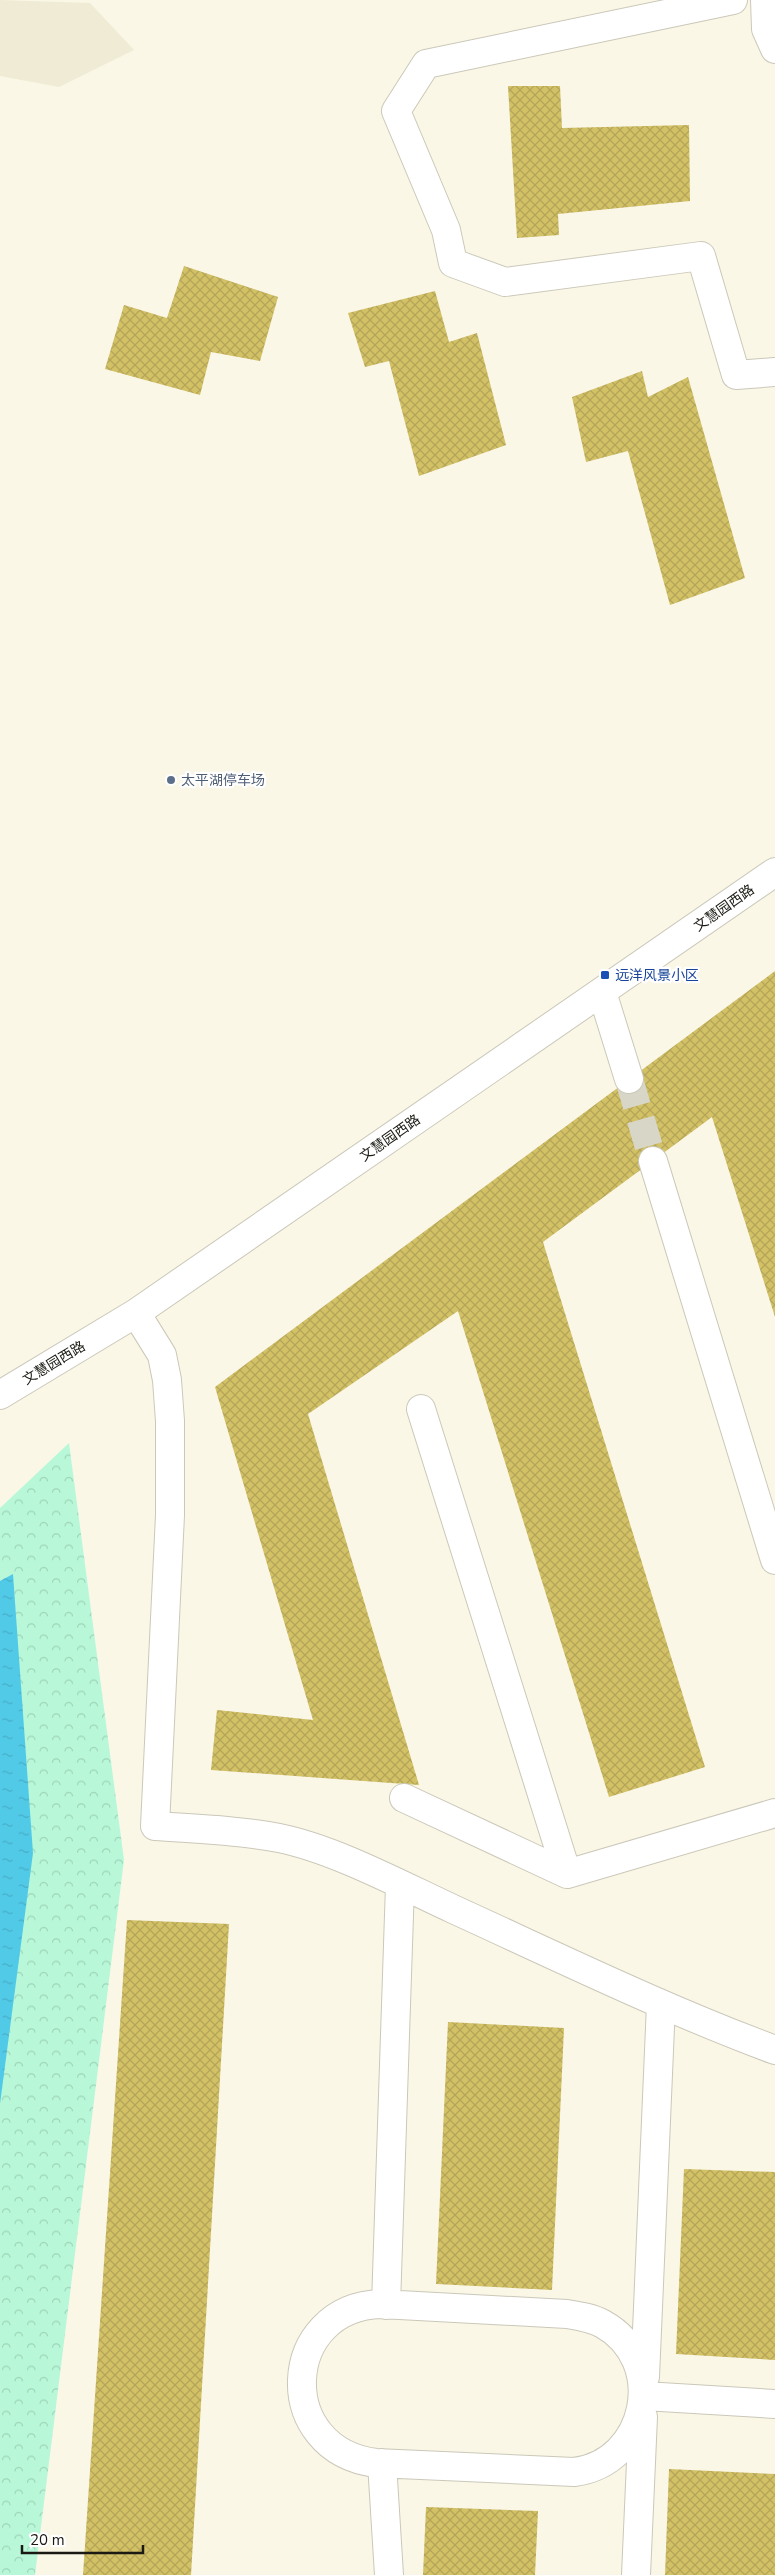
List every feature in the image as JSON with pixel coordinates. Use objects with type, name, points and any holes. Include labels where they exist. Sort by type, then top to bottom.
[{"type":"street","points":[[732,0],[426,64],[396,111],[446,230],[454,263],[505,282],[701,256],[736,375],[775,372]]},
{"type":"street","points":[[765,0],[766,29],[775,49]]},
{"type":"street","name":"文慧园西路","points":[[0,1395],[136,1313],[775,872]]},
{"type":"street","points":[[602,992],[629,1079]]},
{"type":"street","points":[[653,1161],[775,1560]]},
{"type":"street","points":[[136,1313],[162,1355],[167,1380],[170,1421],[170,1515],[155,1826],[240,1832],[280,1838],[327,1853],[661,2004],[775,2050]]},
{"type":"street","points":[[421,1409],[568,1874]]},
{"type":"street","points":[[404,1798],[568,1874],[775,1813]]},
{"type":"street","points":[[386,2305],[400,1885]]},
{"type":"street","points":[[636,2575],[661,2004]]},
{"type":"street","points":[[386,2305],[567,2314],[591,2319],[614,2331],[634,2354],[643,2377],[644,2396],[637,2427],[623,2448],[603,2463],[580,2471],[567,2473],[382,2463],[355,2459],[326,2442],[310,2420],[303,2401],[301,2380],[307,2354],[326,2326],[354,2309],[386,2305]]},
{"type":"street","points":[[644,2396],[775,2404]]},
{"type":"street","points":[[382,2463],[389,2575]]},
{"type":"shaded area","points":[[0,0],[90,3],[134,50],[59,87],[0,76]]},
{"type":"green space","points":[[69,1443],[124,1860],[35,2575],[0,2575],[0,1508]]},
{"type":"water","points":[[13,1574],[33,1853],[0,2104],[0,1581]]},
{"type":"building","points":[[508,86],[560,86],[562,128],[689,125],[690,201],[558,214],[559,235],[517,238]]},
{"type":"building","points":[[184,266],[278,297],[260,361],[211,352],[200,395],[105,369],[124,305],[167,318]]},
{"type":"building","points":[[435,291],[449,342],[477,333],[506,445],[419,476],[389,361],[365,367],[348,313]]},
{"type":"building","points":[[642,371],[648,397],[688,377],[745,578],[670,605],[628,451],[586,462],[572,397]]},
{"type":"building","points":[[775,971],[775,1317],[712,1117],[543,1242],[705,1767],[609,1797],[458,1311],[308,1414],[419,1785],[211,1770],[217,1710],[313,1720],[215,1387]]},
{"type":"building","points":[[127,1920],[229,1924],[191,2575],[83,2575]]},
{"type":"building","points":[[448,2022],[564,2028],[552,2290],[436,2284]]},
{"type":"building","points":[[684,2169],[775,2172],[775,2360],[676,2354]]},
{"type":"building","points":[[669,2469],[775,2474],[775,2575],[665,2575]]},
{"type":"building","points":[[426,2507],[538,2511],[535,2575],[423,2575]]},
{"type":"tunnel","points":[[629,1079],[653,1161]]},
{"type":"place","name":"太平湖停车场","points":[[171,780]]},
{"type":"place","name":"远洋风景小区","points":[[605,975]]}]
